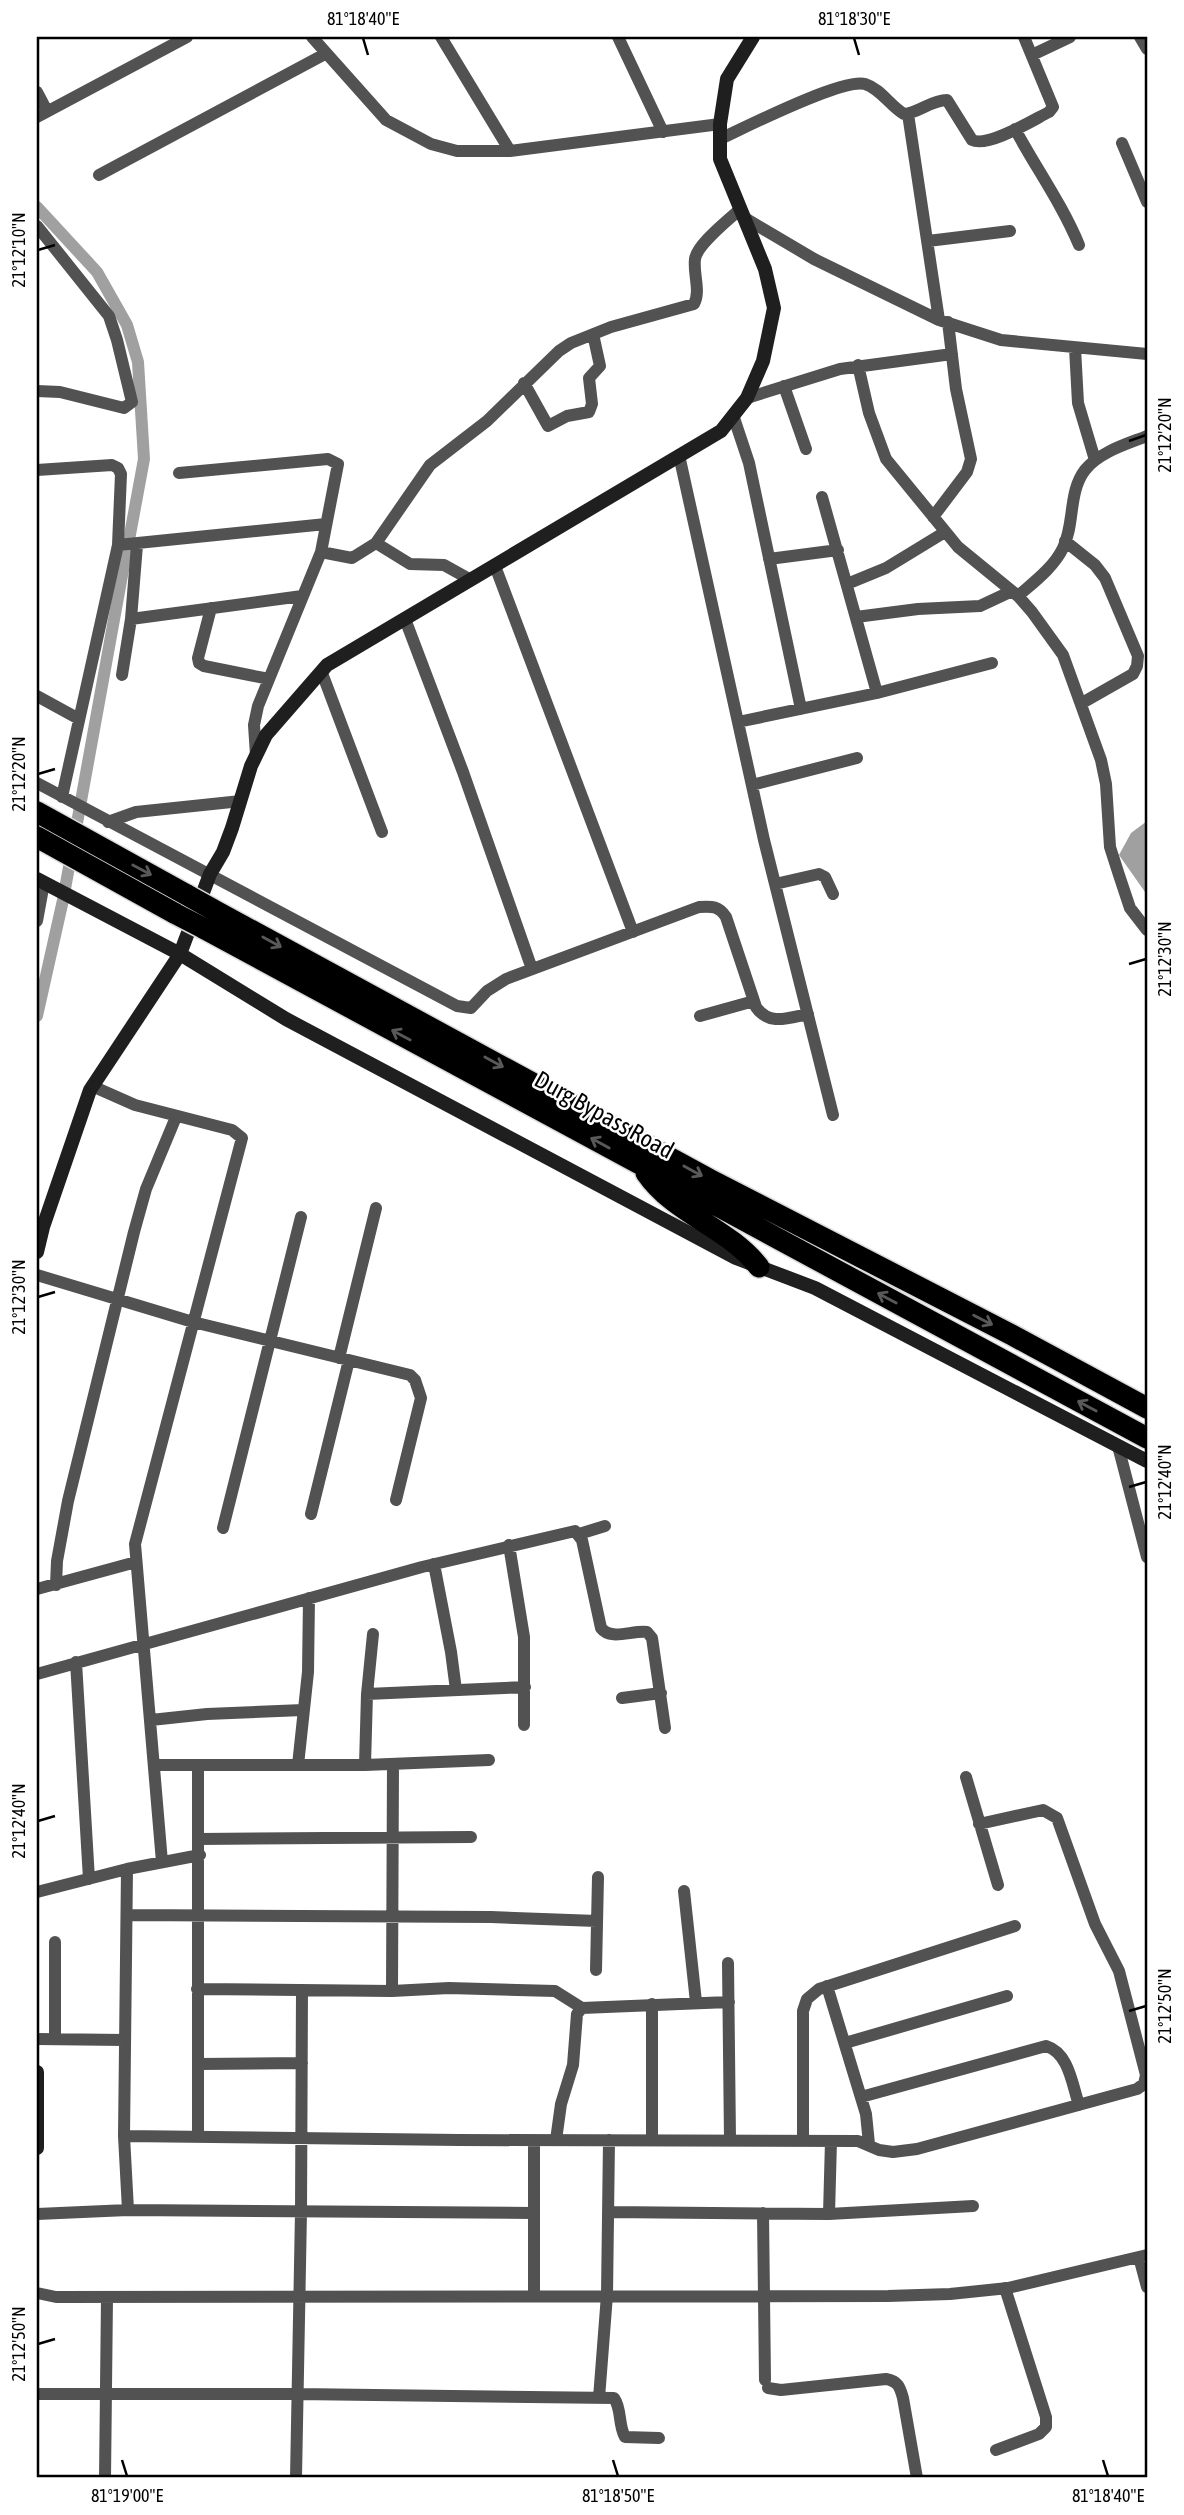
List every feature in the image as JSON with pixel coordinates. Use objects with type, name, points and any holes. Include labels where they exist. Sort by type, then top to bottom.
[{"type":"highway","name":"Durg Bypass Road","points":[[45,817],[96,846],[182,904],[642,1166],[1147,1438]]},
{"type":"highway","name":"Durg Bypass Road","points":[[43,840],[93,869],[182,904]]},
{"type":"highway","name":"Durg Bypass Road","points":[[208,919],[1012,1335],[1147,1408]]},
{"type":"highway","points":[[642,1166],[674,1204],[732,1240],[759,1267]]},
{"type":"main road","points":[[37,1252],[43,1227],[92,1086],[180,954],[210,874],[223,852],[256,756],[266,735],[327,665],[721,431],[747,398],[763,361],[774,308],[765,269],[720,159],[720,131],[727,79],[753,37]]},
{"type":"main road","points":[[40,881],[180,954],[321,1038],[736,1258],[816,1289],[1147,1461]]},
{"type":"main road","points":[[37,2073],[37,2148]]},
{"type":"street","points":[[37,92],[42,114],[187,37]]},
{"type":"street","points":[[312,37],[386,120],[408,134],[457,151],[510,151],[663,132],[720,131],[857,83],[876,90],[899,111],[908,114],[938,100],[947,100],[968,136],[976,143],[989,141],[1049,112],[1053,107],[1024,37]]},
{"type":"street","points":[[441,37],[510,151]]},
{"type":"street","points":[[618,37],[663,132]]},
{"type":"street","points":[[1032,55],[1070,37]]},
{"type":"street","points":[[1140,37],[1147,49]]},
{"type":"street","points":[[99,175],[325,54]]},
{"type":"street","points":[[908,114],[928,241],[971,459],[967,472],[933,517]]},
{"type":"street","points":[[1015,129],[1065,215],[1079,245]]},
{"type":"street","points":[[1122,143],[1144,182],[1147,202]]},
{"type":"street","points":[[321,552],[352,558],[376,543],[429,465],[477,429],[559,351],[593,334],[694,304],[697,295],[697,252],[742,213],[814,259],[944,321],[1001,340],[1147,354]]},
{"type":"street","points":[[37,226],[108,316],[132,399],[129,406],[124,408],[60,392],[37,391]]},
{"type":"street","points":[[928,241],[1010,230]]},
{"type":"street","points":[[524,383],[548,426],[567,416],[587,414],[592,404],[589,378],[600,366],[593,334]]},
{"type":"street","points":[[1075,348],[1078,403],[1095,460]]},
{"type":"street","points":[[747,398],[858,365],[952,354]]},
{"type":"street","points":[[858,365],[869,413],[886,459],[958,547],[1015,594],[1048,632],[1063,655],[1101,760],[1106,784],[1110,847],[1130,908],[1147,930]]},
{"type":"street","points":[[784,386],[806,449]]},
{"type":"street","points":[[733,415],[748,463],[801,709]]},
{"type":"street","points":[[856,617],[918,609],[979,606],[1015,594],[1051,564],[1063,547],[1077,485],[1085,470],[1095,460],[1147,436]]},
{"type":"street","points":[[679,455],[775,884],[833,1115]]},
{"type":"street","points":[[179,473],[333,460],[338,467],[321,552],[255,715],[256,756]]},
{"type":"street","points":[[37,470],[111,465],[118,468],[121,474],[118,545],[62,797]]},
{"type":"street","points":[[822,497],[877,693]]},
{"type":"street","points":[[118,545],[326,524]]},
{"type":"street","points":[[848,584],[886,568],[945,532]]},
{"type":"street","points":[[1065,541],[1095,565],[1105,578],[1138,656],[1133,674],[1082,703]]},
{"type":"street","points":[[376,543],[410,564],[444,565],[471,580]]},
{"type":"street","points":[[122,675],[131,619],[137,545]]},
{"type":"street","points":[[769,559],[838,550]]},
{"type":"street","points":[[495,566],[633,932]]},
{"type":"street","points":[[131,619],[302,596]]},
{"type":"street","points":[[211,608],[199,663],[269,679]]},
{"type":"street","points":[[405,619],[463,772],[532,969]]},
{"type":"street","points":[[738,723],[877,693],[992,663]]},
{"type":"street","points":[[322,673],[382,832]]},
{"type":"street","points":[[37,695],[79,719]]},
{"type":"street","points":[[752,785],[857,758]]},
{"type":"street","points":[[37,783],[457,1006],[471,1008],[495,985],[532,969],[699,907],[711,906],[721,909],[726,917],[761,1015],[777,1020],[808,1014]]},
{"type":"street","points":[[108,822],[136,812],[241,801]]},
{"type":"street","points":[[775,884],[819,874],[824,877],[833,894]]},
{"type":"street","points":[[37,920],[40,881]]},
{"type":"street","points":[[701,1016],[754,1001]]},
{"type":"street","points":[[92,1086],[135,1105],[232,1130],[242,1138],[138,1531],[136,1562],[162,1862]]},
{"type":"street","points":[[56,1585],[57,1561],[66,1511],[146,1189],[176,1117]]},
{"type":"street","points":[[311,1514],[376,1208]]},
{"type":"street","points":[[223,1528],[301,1217]]},
{"type":"street","points":[[37,1275],[193,1322],[410,1375],[421,1398],[396,1500]]},
{"type":"street","points":[[1118,1446],[1147,1557]]},
{"type":"street","points":[[37,1674],[434,1564],[567,1531],[579,1534],[606,1526]]},
{"type":"street","points":[[579,1534],[601,1628],[612,1635],[647,1632],[652,1639],[656,1650],[665,1728]]},
{"type":"street","points":[[509,1545],[524,1637],[524,1725]]},
{"type":"street","points":[[37,1589],[136,1562]]},
{"type":"street","points":[[434,1564],[456,1690]]},
{"type":"street","points":[[298,1765],[308,1672],[309,1598]]},
{"type":"street","points":[[365,1765],[367,1694],[373,1634]]},
{"type":"street","points":[[76,1662],[89,1879]]},
{"type":"street","points":[[367,1694],[525,1687]]},
{"type":"street","points":[[622,1698],[661,1693]]},
{"type":"street","points":[[151,1720],[207,1714],[303,1710]]},
{"type":"street","points":[[155,1765],[365,1765],[489,1760]]},
{"type":"street","points":[[392,1991],[393,1764]]},
{"type":"street","points":[[198,1765],[198,2137]]},
{"type":"street","points":[[966,1777],[998,1885]]},
{"type":"street","points":[[124,2136],[858,2141],[878,2150],[893,2152],[918,2149],[1137,2089],[1144,2084],[1146,2076],[1119,1971],[1095,1924],[1057,1818],[1043,1810],[979,1824]]},
{"type":"street","points":[[199,1839],[471,1837]]},
{"type":"street","points":[[37,1892],[127,1869],[200,1855]]},
{"type":"street","points":[[127,1869],[124,2136],[128,2210]]},
{"type":"street","points":[[596,1970],[598,1877]]},
{"type":"street","points":[[684,1891],[696,2002]]},
{"type":"street","points":[[127,1915],[491,1917],[597,1921]]},
{"type":"street","points":[[803,2141],[803,2011],[807,1999],[827,1986],[1015,1926]]},
{"type":"street","points":[[55,1942],[55,2039]]},
{"type":"street","points":[[728,1963],[730,2140]]},
{"type":"street","points":[[827,1986],[861,2097],[870,2131],[869,2144]]},
{"type":"street","points":[[197,1989],[392,1991],[449,1988],[555,1991],[582,2008],[729,2002]]},
{"type":"street","points":[[296,2478],[302,2212],[302,1990]]},
{"type":"street","points":[[845,2043],[1007,1996]]},
{"type":"street","points":[[652,2004],[652,2140]]},
{"type":"street","points":[[556,2140],[561,2104],[573,2066],[577,2014],[582,2008]]},
{"type":"street","points":[[37,2039],[125,2040]]},
{"type":"street","points":[[861,2097],[1046,2046],[1055,2049],[1064,2059],[1079,2105]]},
{"type":"street","points":[[198,2064],[302,2063]]},
{"type":"street","points":[[534,2140],[534,2295]]},
{"type":"street","points":[[599,2398],[607,2295],[609,2140]]},
{"type":"street","points":[[829,2214],[831,2141]]},
{"type":"street","points":[[608,2212],[829,2214],[974,2206]]},
{"type":"street","points":[[37,2214],[128,2210],[533,2213]]},
{"type":"street","points":[[763,2213],[766,2384],[781,2390],[894,2380],[900,2387],[903,2398],[917,2478]]},
{"type":"street","points":[[37,2293],[55,2297],[888,2296],[1005,2288],[1062,2277],[1143,2256],[1147,2287]]},
{"type":"street","points":[[996,2450],[1039,2434],[1046,2427],[1046,2417],[1005,2288]]},
{"type":"street","points":[[106,2478],[107,2297]]},
{"type":"street","points":[[37,2394],[614,2398],[617,2401],[621,2431],[625,2437],[659,2438]]},
{"type":"shaded area","points":[[1147,821],[1147,899],[1119,855],[1131,833]]},
{"type":"waterway","points":[[37,207],[97,272],[127,325],[138,362],[144,459],[129,540]]},
{"type":"waterway","points":[[37,1016],[63,900],[127,548]]}]
